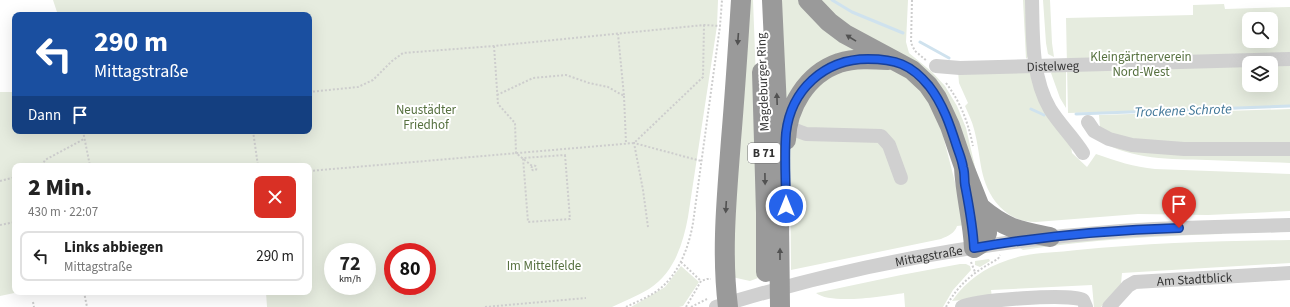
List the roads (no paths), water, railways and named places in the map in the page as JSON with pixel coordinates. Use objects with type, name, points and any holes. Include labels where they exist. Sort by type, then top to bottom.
[{"type":"highway","points":[[721,304],[725,256],[726,204],[741,0]]},
{"type":"highway","name":"Magdeburger Ring","points":[[758,302],[766,213],[759,0]]},
{"type":"highway","name":"Magdeburger Ring","points":[[772,0],[778,130],[780,307]]},
{"type":"highway","points":[[808,0],[820,14],[838,29],[860,43],[898,62],[920,76],[937,98],[950,126],[985,220],[987,233],[974,255]]},
{"type":"highway","points":[[780,222],[786,206],[786,139],[792,112],[801,93],[815,78],[839,63],[858,59],[898,62]]},
{"type":"highway","points":[[964,167],[964,183],[971,212],[974,255]]},
{"type":"highway","points":[[981,208],[1009,228],[1050,237]]},
{"type":"street","points":[[1032,0],[1035,66],[1040,86],[1049,107],[1061,126],[1074,140],[1083,153]]},
{"type":"street","name":"Distelweg","points":[[936,66],[960,68],[1290,59]]},
{"type":"street","points":[[1088,122],[1094,131],[1109,139],[1132,145],[1184,149],[1290,149]]},
{"type":"street","points":[[788,127],[806,134],[882,136],[889,145],[901,178]]},
{"type":"street","name":"Mittagstraße","points":[[721,304],[758,302],[814,279],[902,260],[974,255],[1050,237],[1142,230],[1290,225]]},
{"type":"street","name":"Am Stadtblick","points":[[1109,307],[1128,286],[1135,282],[1290,273]]},
{"type":"street","points":[[962,307],[977,303],[1031,298],[1073,297],[1083,300],[1086,307]]},
{"type":"waterway","name":"Trockene Schrote","points":[[832,0],[852,12],[903,33]]},
{"type":"waterway","name":"Trockene Schrote","points":[[920,42],[949,58]]},
{"type":"waterway","name":"Trockene Schrote","points":[[1076,114],[1290,106]]},
{"type":"waterway","name":"Trockene Schrote","points":[[1031,109],[1044,115]]},
{"type":"park label","name":"Kleingärtnerverein Nord-West","points":[[1141,64]]},
{"type":"park label","name":"Neustädter Friedhof","points":[[426,116]]},
{"type":"park label","name":"Im Mittelfelde","points":[[544,265]]}]
